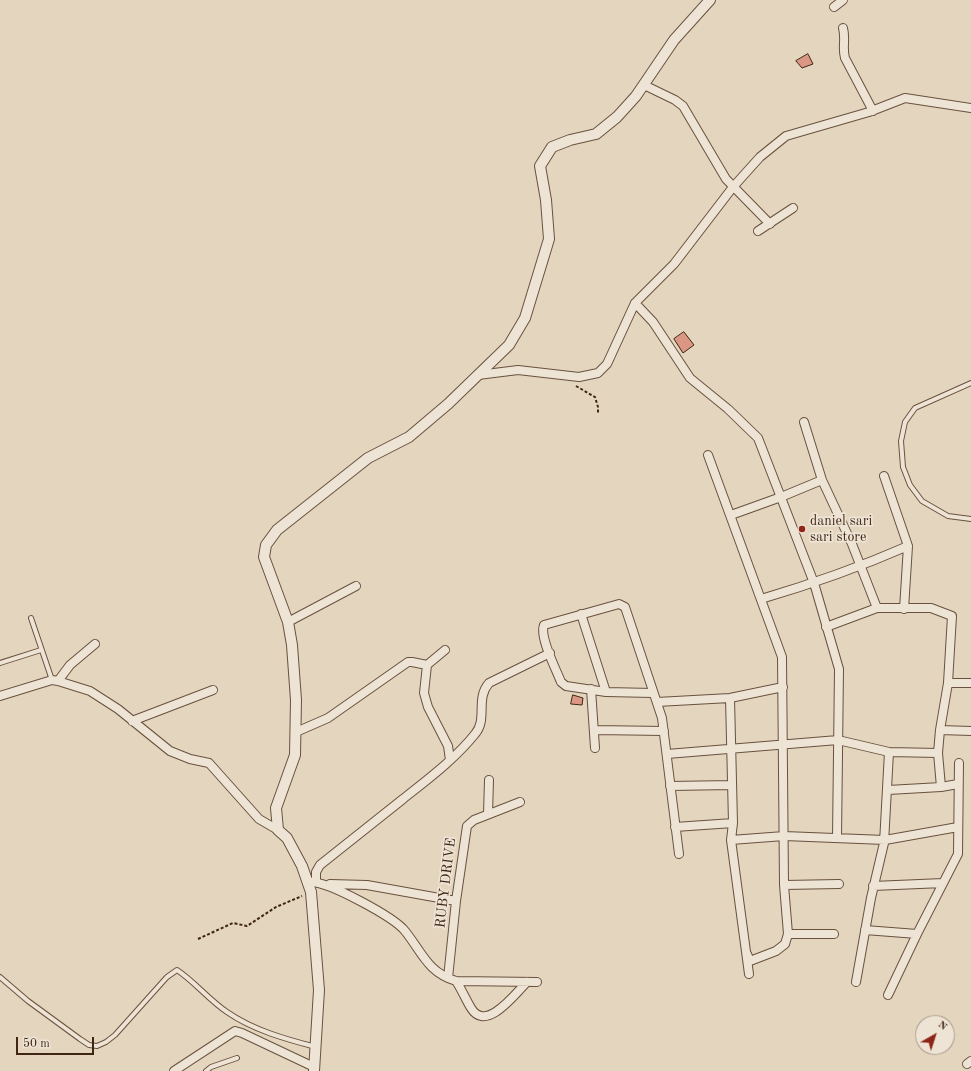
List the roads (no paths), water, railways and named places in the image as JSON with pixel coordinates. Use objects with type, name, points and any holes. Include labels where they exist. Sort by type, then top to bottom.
[{"type":"street","points":[[278,830],[276,808],[295,755],[296,700],[292,645],[288,622],[264,557],[266,545],[270,536],[368,458],[410,437],[448,404],[509,345],[525,318],[549,239],[546,200],[540,166],[552,147],[570,140],[596,134],[617,117],[636,96],[674,40],[710,0]]},
{"type":"street","points":[[834,7],[843,0]]},
{"type":"street","points":[[843,28],[846,36],[843,50],[845,58],[873,111]]},
{"type":"street","points":[[644,85],[683,106],[733,187],[770,224]]},
{"type":"street","points":[[478,375],[518,370],[579,377],[598,373],[607,364],[635,303],[674,264],[733,187],[760,157],[786,136],[873,111],[905,98],[971,108]]},
{"type":"street","points":[[758,231],[793,208]]},
{"type":"street","points":[[635,303],[653,322],[690,378],[728,409],[758,438],[814,583],[839,669],[837,838]]},
{"type":"street","points":[[804,422],[822,480],[861,566],[877,608]]},
{"type":"street","points":[[708,455],[782,657],[784,885],[788,934],[784,944],[776,951],[750,961],[747,954]]},
{"type":"street","points":[[884,476],[908,546],[904,609]]},
{"type":"street","points":[[731,515],[822,480]]},
{"type":"street","points":[[761,599],[814,583],[861,566],[908,546]]},
{"type":"street","points":[[288,622],[356,586]]},
{"type":"street","points":[[653,692],[606,692],[564,684],[545,641],[542,628],[544,625],[622,604],[657,702],[662,718],[679,854]]},
{"type":"street","points":[[826,627],[877,608],[930,608],[952,616],[948,683],[940,730],[938,753],[941,787]]},
{"type":"street","points":[[581,614],[606,692]]},
{"type":"street","points":[[0,696],[55,680],[95,644]]},
{"type":"street","points":[[445,650],[427,665],[424,693],[428,707],[448,746],[450,760]]},
{"type":"street","points":[[174,1071],[235,1031],[242,1033],[314,1069],[319,990],[311,882],[316,872],[320,865],[434,775],[476,734],[480,726],[481,698],[484,689],[489,683],[550,653]]},
{"type":"street","points":[[296,732],[328,718],[408,662],[427,665]]},
{"type":"street","points":[[55,680],[90,691],[118,709],[170,751],[190,759],[210,763],[259,819],[278,830],[287,838],[311,882]]},
{"type":"street","points":[[948,683],[971,683]]},
{"type":"street","points":[[657,702],[730,698],[782,687]]},
{"type":"street","points":[[591,689],[596,748]]},
{"type":"street","points":[[132,721],[213,690]]},
{"type":"street","points":[[730,698],[733,823],[731,840],[749,974]]},
{"type":"street","points":[[595,730],[664,731]]},
{"type":"street","points":[[940,730],[971,731]]},
{"type":"street","points":[[667,754],[838,740],[889,752],[938,753]]},
{"type":"street","points":[[856,982],[873,886],[885,840],[889,752]]},
{"type":"street","points":[[888,995],[916,934],[958,854],[958,784],[960,763]]},
{"type":"street","points":[[488,814],[489,780]]},
{"type":"street","points":[[888,790],[941,787],[958,784]]},
{"type":"street","points":[[670,786],[732,785]]},
{"type":"street","name":"RUBY DRIVE","points":[[448,978],[456,901],[467,826],[474,820],[520,802]]},
{"type":"street","points":[[675,827],[733,823]]},
{"type":"street","points":[[731,840],[784,836],[885,840],[958,827]]},
{"type":"street","points":[[311,882],[327,884],[367,884],[456,901]]},
{"type":"street","points":[[873,886],[943,883]]},
{"type":"street","points":[[327,884],[392,918],[405,930],[432,969],[448,978],[456,981],[537,982]]},
{"type":"street","points":[[784,885],[839,884]]},
{"type":"street","points":[[865,930],[916,934]]},
{"type":"street","points":[[788,934],[834,934]]},
{"type":"street","points":[[456,981],[472,1009],[477,1015],[483,1017],[494,1014],[527,982]]},
{"type":"lane","points":[[971,383],[915,408],[906,422],[901,440],[903,467],[910,485],[922,501],[948,516],[971,519]]},
{"type":"lane","points":[[31,618],[41,650],[55,680]]},
{"type":"lane","points":[[0,663],[41,650]]},
{"type":"lane","points":[[0,977],[28,1001],[89,1045],[102,1045],[115,1035],[168,977],[177,970],[220,1007],[242,1022],[282,1038],[316,1048]]},
{"type":"lane","points":[[206,1071],[211,1067],[237,1058]]},
{"type":"place","name":"daniel sari sari store","points":[[802,529]]}]
